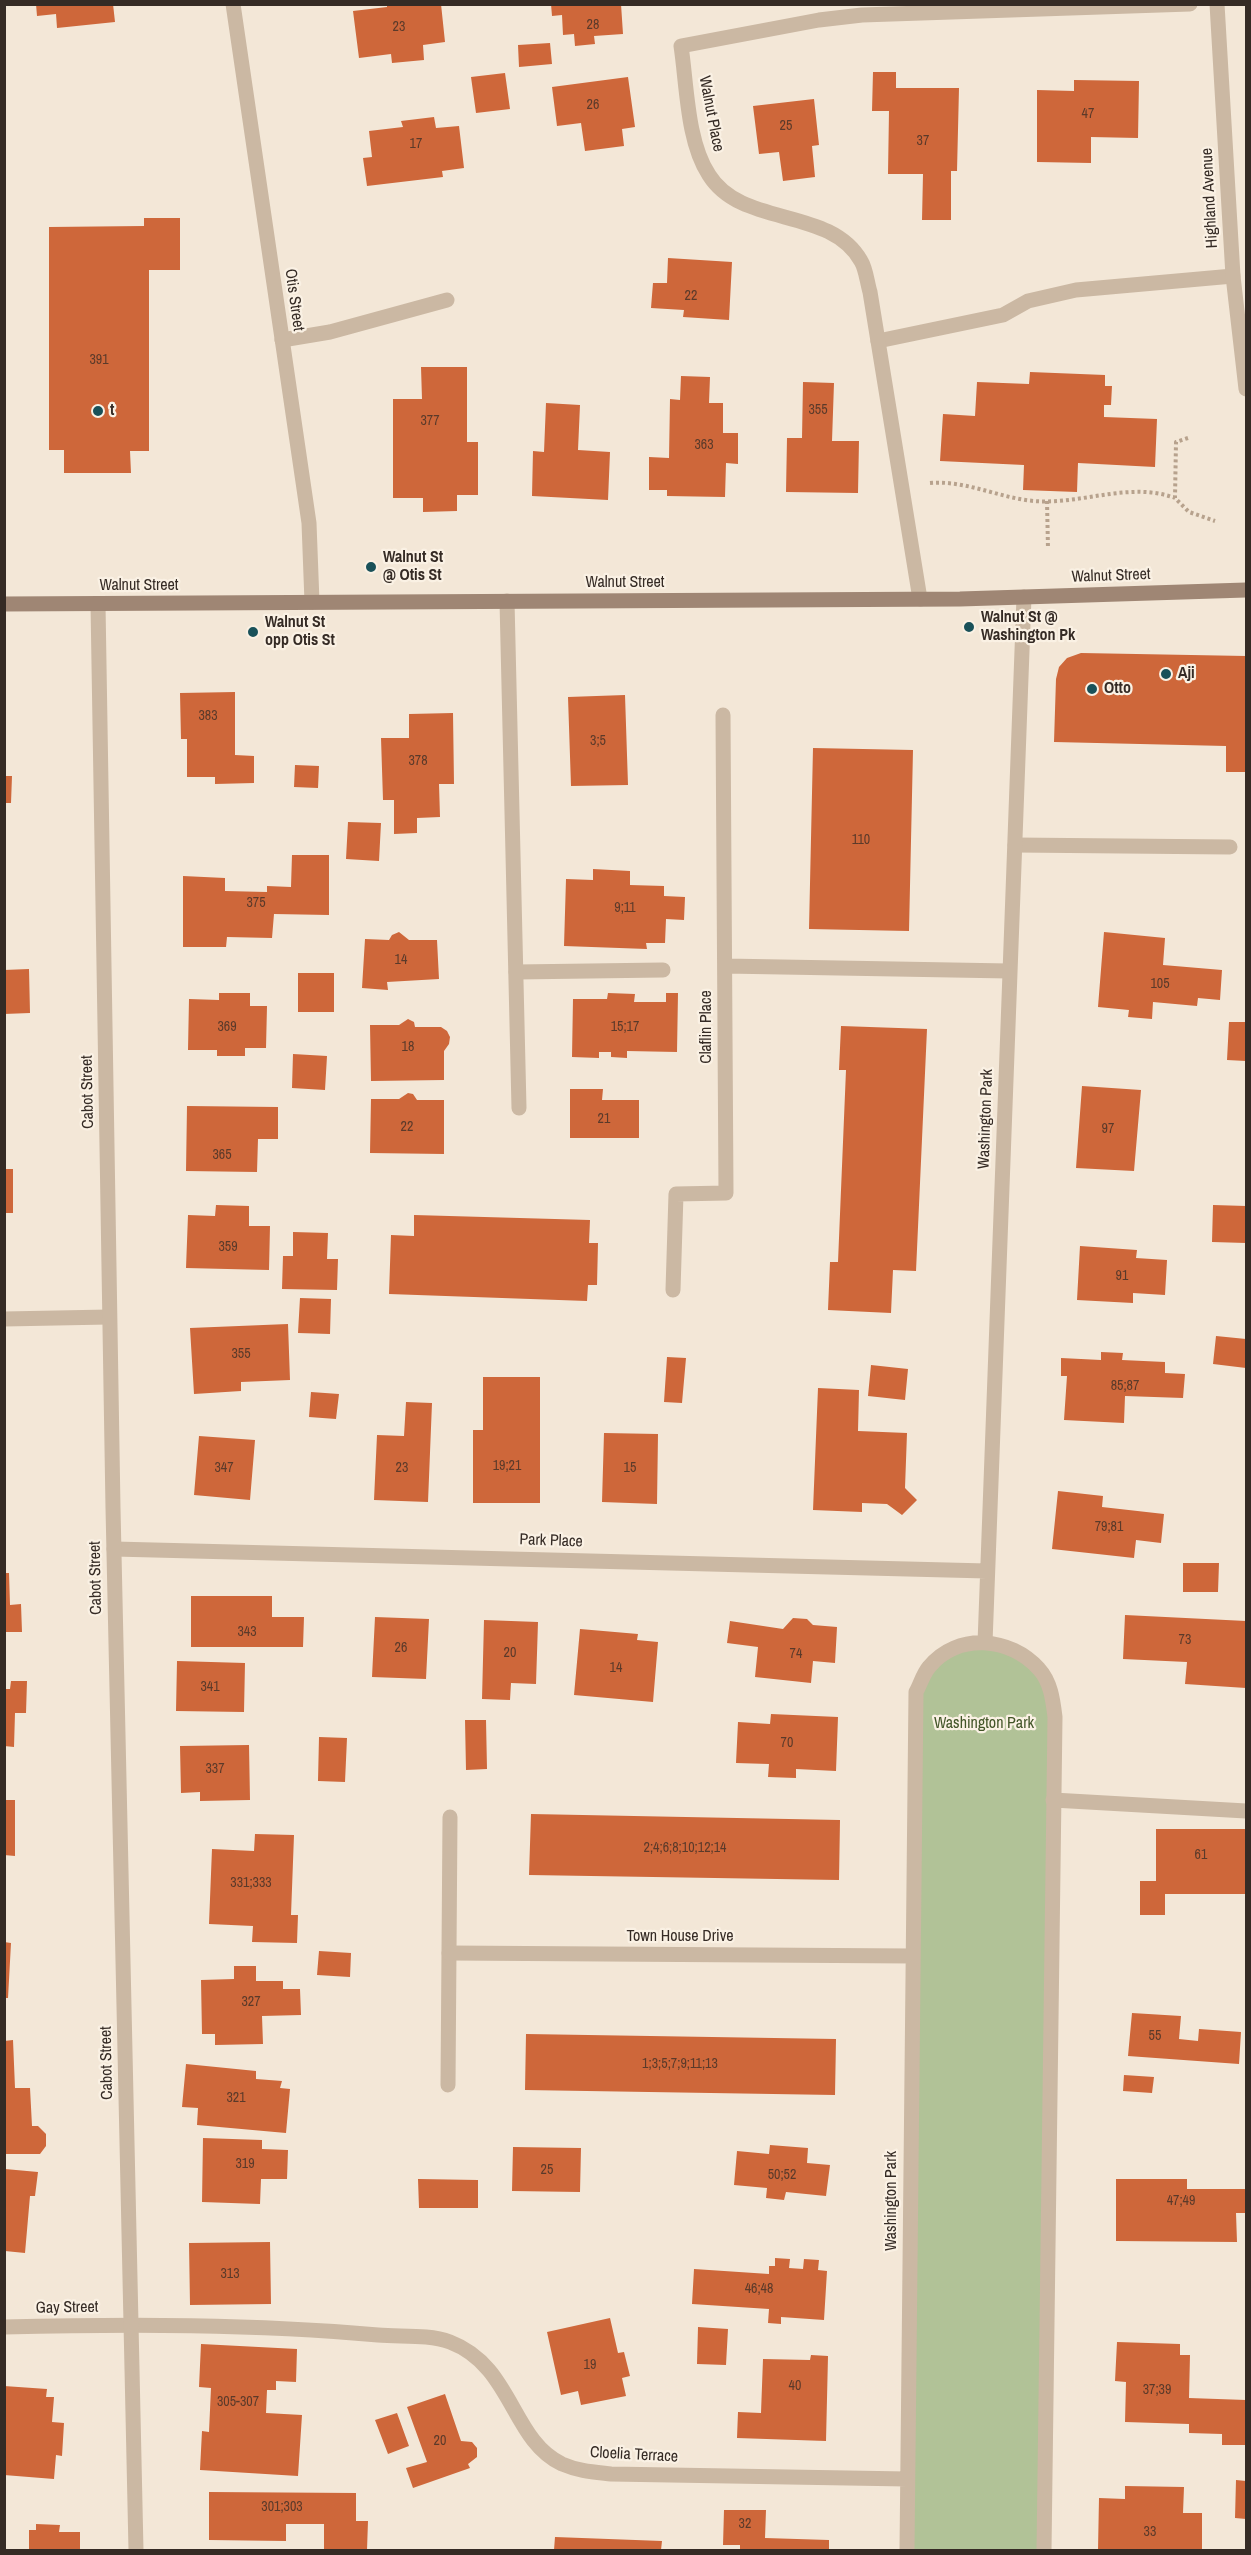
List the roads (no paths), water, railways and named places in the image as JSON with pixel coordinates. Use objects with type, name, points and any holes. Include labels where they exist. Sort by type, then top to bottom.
[{"type":"main road","name":"Walnut Street","points":[[4,604],[920,599],[1246,590]]},
{"type":"street","name":"Otis Street","points":[[233,4],[309,523],[312,602]]},
{"type":"street","name":"Walnut Place","points":[[920,599],[878,341],[861,261],[844,241],[816,227],[752,206],[733,197],[710,178],[697,154],[681,46],[819,20],[862,15],[1190,4]]},
{"type":"street","name":"Highland Avenue","points":[[1217,4],[1233,276],[1241,308],[1246,388]]},
{"type":"street","points":[[878,341],[1003,315],[1028,301],[1076,290],[1233,276]]},
{"type":"street","points":[[282,340],[330,332],[447,300]]},
{"type":"street","name":"Washington Park","points":[[985,1643],[1024,597]]},
{"type":"street","points":[[507,601],[519,1108]]},
{"type":"street","name":"Cabot Street","points":[[98,604],[109,1317],[136,2550]]},
{"type":"street","name":"Claflin Place","points":[[673,1290],[676,1194],[726,1193],[723,715]]},
{"type":"street","points":[[1015,845],[1230,847]]},
{"type":"street","points":[[725,966],[1009,971]]},
{"type":"street","points":[[516,972],[663,970]]},
{"type":"street","points":[[4,1319],[109,1317]]},
{"type":"street","name":"Park Place","points":[[114,1549],[987,1571]]},
{"type":"street","name":"Washington Park","points":[[907,2550],[916,1692],[928,1668],[948,1651],[971,1643],[996,1643],[1018,1652],[1041,1670],[1052,1692],[1055,1717],[1044,2550]]},
{"type":"street","points":[[1053,1800],[1246,1811]]},
{"type":"street","points":[[448,2085],[450,1816]]},
{"type":"street","name":"Town House Drive","points":[[449,1953],[912,1956]]},
{"type":"street","name":"Gay Street","points":[[4,2327],[130,2324]]},
{"type":"street","name":"Cloelia Terrace","points":[[130,2324],[319,2328],[422,2337],[450,2342],[476,2355],[492,2372],[528,2431],[542,2448],[561,2463],[586,2472],[907,2479]]},
{"type":"place","name":"t","points":[[98,411]]},
{"type":"place","name":"Walnut St @ Otis St","points":[[371,567]]},
{"type":"place","name":"Walnut St @ Washington Pk","points":[[969,627]]},
{"type":"place","name":"Walnut St opp Otis St","points":[[253,632]]},
{"type":"place","name":"Aji","points":[[1166,674]]},
{"type":"place","name":"Otto","points":[[1092,689]]}]
